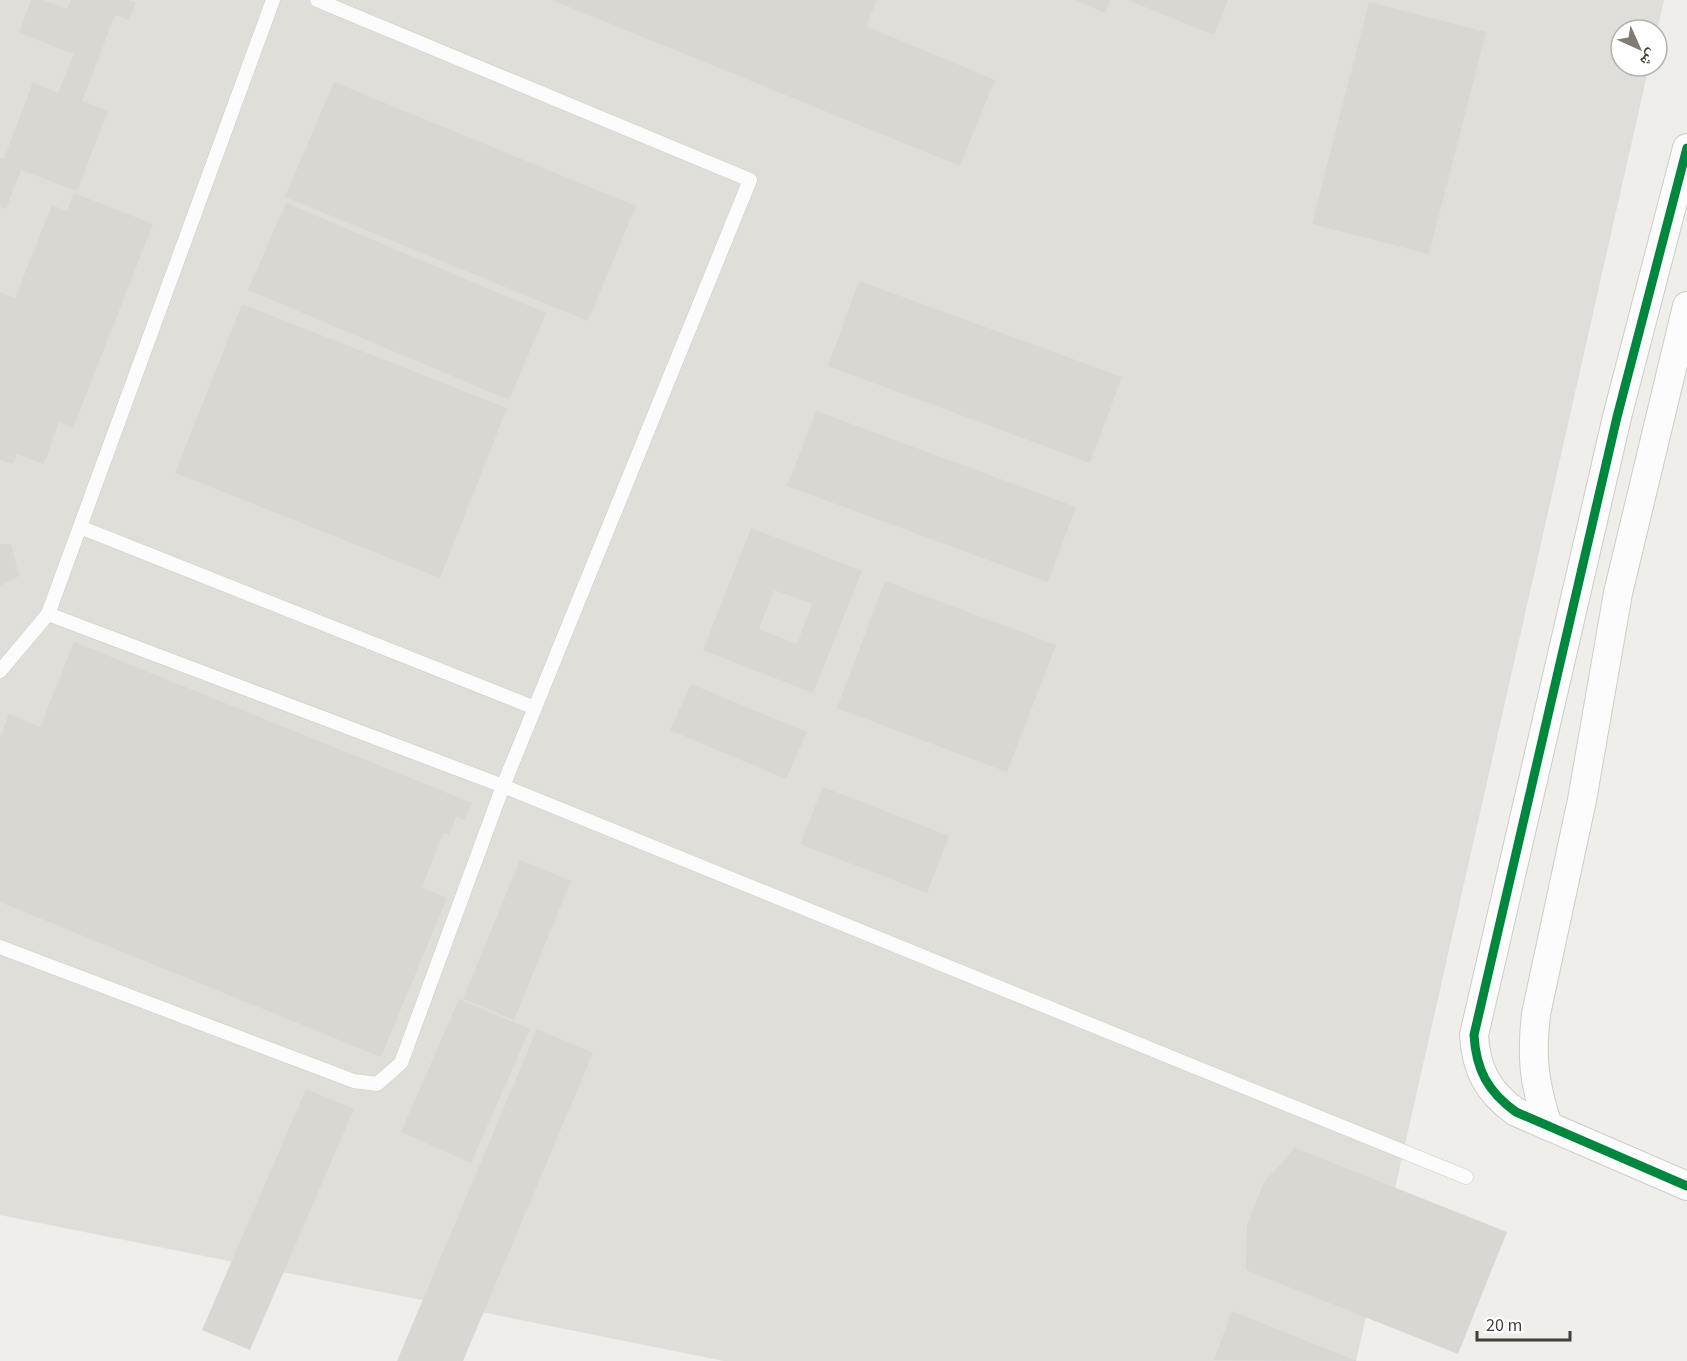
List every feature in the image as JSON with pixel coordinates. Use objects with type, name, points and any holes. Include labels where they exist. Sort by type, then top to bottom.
[{"type":"street","points":[[1687,148],[1617,417],[1474,1035],[1478,1065],[1484,1079],[1493,1092],[1516,1112],[1687,1186]]},
{"type":"street","points":[[1548,1126],[1539,1098],[1534,1071],[1533,1042],[1536,1014],[1582,800],[1618,592],[1687,306]]},
{"type":"lane","points":[[0,671],[48,614],[273,0]]},
{"type":"lane","points":[[0,947],[354,1081],[377,1084],[401,1063],[503,786],[750,180],[317,0]]},
{"type":"lane","points":[[80,527],[535,708]]},
{"type":"lane","points":[[48,614],[503,786],[1466,1177]]},
{"type":"shaded area","points":[[0,0],[1664,0],[1660,18],[1609,18],[1609,78],[1646,78],[1356,1361],[724,1361],[0,1215]]},
{"type":"building","points":[[31,0],[43,0],[67,9],[71,0],[136,2],[129,20],[115,15],[82,101],[108,111],[77,191],[21,170],[6,209],[0,207],[0,158],[4,159],[33,82],[58,93],[74,54],[19,33]]},
{"type":"building","points":[[552,0],[877,0],[866,26],[995,80],[960,166]]},
{"type":"building","points":[[1075,0],[1110,0],[1105,13]]},
{"type":"building","points":[[1128,0],[1228,0],[1214,35]]},
{"type":"building","points":[[1369,2],[1486,32],[1429,254],[1312,224]]},
{"type":"building","points":[[334,82],[636,206],[588,321],[285,197]]},
{"type":"building","points":[[74,193],[153,224],[73,428],[59,422],[44,464],[17,454],[13,464],[0,460],[0,292],[15,298],[52,205],[67,211]]},
{"type":"building","points":[[286,203],[546,313],[509,400],[248,290]]},
{"type":"building","points":[[859,281],[1122,377],[1090,463],[828,366]]},
{"type":"building","points":[[242,304],[507,408],[440,578],[175,473]]},
{"type":"building","points":[[816,411],[1076,507],[1048,582],[787,486]]},
{"type":"building","points":[[751,528],[862,571],[813,693],[703,650]],"holes":[[[774,590],[812,604],[797,644],[759,629]]]},
{"type":"building","points":[[0,544],[11,544],[19,576],[0,586]]},
{"type":"building","points":[[885,581],[1056,645],[1007,772],[837,708]]},
{"type":"building","points":[[74,642],[472,803],[464,820],[456,817],[449,835],[443,833],[422,887],[447,898],[381,1057],[0,902],[0,737],[9,714],[40,727]]},
{"type":"building","points":[[691,684],[807,732],[786,779],[670,730]]},
{"type":"building","points":[[823,787],[949,836],[927,893],[800,844]]},
{"type":"building","points":[[520,860],[571,881],[514,1020],[463,999]]},
{"type":"building","points":[[459,999],[530,1029],[471,1163],[401,1132]]},
{"type":"building","points":[[537,1029],[593,1053],[463,1361],[397,1361]]},
{"type":"building","points":[[306,1089],[354,1109],[250,1350],[202,1330]]},
{"type":"building","points":[[1295,1148],[1507,1232],[1458,1354],[1246,1270],[1247,1225],[1264,1182]]},
{"type":"building","points":[[1232,1311],[1357,1361],[1214,1360]]},
{"type":"cycle path","points":[[1687,148],[1617,417],[1474,1035],[1477,1059],[1485,1079],[1498,1096],[1516,1112],[1687,1186]]}]
